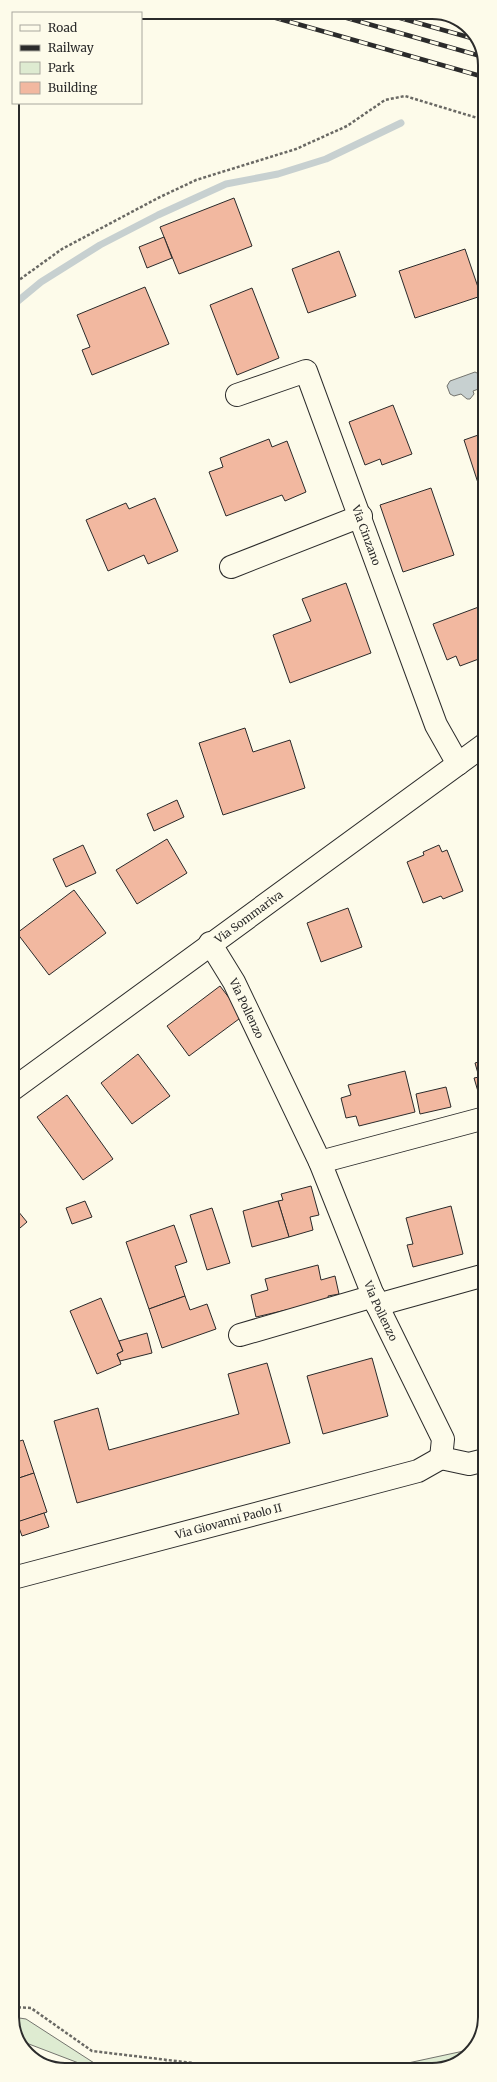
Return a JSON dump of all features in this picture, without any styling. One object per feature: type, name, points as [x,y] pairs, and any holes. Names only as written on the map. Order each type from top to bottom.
[{"type":"street","name":"Via Cinzano","points":[[237,395],[306,371],[361,516],[436,724],[458,764]]},
{"type":"street","points":[[231,567],[361,516]]},
{"type":"street","name":"Via Sommariva","points":[[19,1084],[210,943],[478,749]]},
{"type":"street","name":"Via Pollenzo","points":[[210,943],[234,982],[320,1162],[376,1300],[443,1439],[441,1458]]},
{"type":"street","points":[[320,1162],[478,1120]]},
{"type":"street","points":[[240,1335],[376,1300],[478,1277]]},
{"type":"street","points":[[441,1458],[469,1464],[478,1462]]},
{"type":"street","name":"Via Giovanni Paolo II","points":[[19,1576],[418,1471],[441,1458]]},
{"type":"path","points":[[19,281],[62,249],[152,201],[196,180],[296,149],[347,126],[385,100],[405,96],[478,118]]},
{"type":"path","points":[[19,2007],[31,2008],[92,2051],[193,2063]]},
{"type":"green space","points":[[19,2018],[26,2019],[94,2063],[79,2063],[27,2043],[21,2032]]},
{"type":"green space","points":[[463,2051],[450,2060],[441,2062],[408,2063]]},
{"type":"shaded area","points":[[475,372],[478,374],[478,389],[473,391],[474,394],[470,399],[467,399],[461,394],[454,396],[450,394],[447,386],[450,381]]},
{"type":"building","points":[[234,198],[252,246],[179,274],[160,227]]},
{"type":"building","points":[[164,237],[172,258],[147,268],[139,247]]},
{"type":"building","points":[[465,249],[478,287],[478,297],[415,318],[399,271]]},
{"type":"building","points":[[339,251],[356,296],[308,313],[292,269]]},
{"type":"building","points":[[145,287],[169,344],[92,375],[82,350],[90,347],[77,315]]},
{"type":"building","points":[[252,288],[279,358],[237,375],[210,305]]},
{"type":"building","points":[[393,405],[412,454],[382,465],[380,459],[365,465],[349,422]]},
{"type":"building","points":[[478,435],[478,483],[464,440]]},
{"type":"building","points":[[269,439],[272,447],[287,441],[306,492],[285,501],[282,495],[226,516],[209,472],[223,467],[220,458]]},
{"type":"building","points":[[431,488],[454,555],[403,572],[380,505]]},
{"type":"building","points":[[155,498],[178,551],[148,564],[144,555],[108,571],[86,520],[126,503],[129,509]]},
{"type":"building","points":[[346,583],[371,653],[290,683],[273,635],[311,621],[302,599]]},
{"type":"building","points":[[478,607],[478,659],[460,666],[456,656],[447,660],[433,624]]},
{"type":"building","points":[[245,728],[253,752],[290,740],[305,788],[223,815],[199,743]]},
{"type":"building","points":[[177,800],[184,817],[154,831],[147,814]]},
{"type":"building","points":[[167,839],[187,873],[137,904],[116,870]]},
{"type":"building","points":[[83,845],[96,873],[66,887],[53,859]]},
{"type":"building","points":[[439,845],[442,852],[447,850],[463,891],[443,899],[441,896],[423,903],[407,862],[424,855],[423,852]]},
{"type":"building","points":[[74,890],[106,933],[49,975],[19,936],[19,931]]},
{"type":"building","points":[[348,908],[362,947],[321,962],[307,923]]},
{"type":"building","points":[[220,986],[243,1016],[189,1056],[167,1026]]},
{"type":"building","points":[[138,1054],[170,1096],[132,1124],[101,1083]]},
{"type":"building","points":[[478,1062],[478,1074],[475,1063]]},
{"type":"building","points":[[405,1071],[415,1112],[359,1126],[356,1116],[346,1118],[341,1098],[351,1095],[348,1085]]},
{"type":"building","points":[[478,1077],[478,1092],[474,1078]]},
{"type":"building","points":[[446,1087],[451,1107],[420,1114],[416,1094]]},
{"type":"building","points":[[67,1095],[113,1159],[83,1180],[37,1117]]},
{"type":"building","points":[[311,1186],[319,1215],[310,1217],[313,1230],[289,1237],[278,1201],[283,1200],[281,1194]]},
{"type":"building","points":[[85,1201],[92,1217],[72,1224],[66,1208]]},
{"type":"building","points":[[278,1201],[289,1237],[252,1247],[243,1211]]},
{"type":"building","points":[[451,1206],[463,1254],[413,1267],[407,1245],[413,1244],[406,1218]]},
{"type":"building","points":[[212,1208],[230,1263],[207,1270],[190,1215]]},
{"type":"building","points":[[19,1212],[27,1222],[19,1229]]},
{"type":"building","points":[[174,1225],[187,1262],[175,1266],[185,1296],[149,1309],[126,1242]]},
{"type":"building","points":[[318,1265],[321,1280],[335,1276],[339,1294],[328,1296],[330,1304],[287,1315],[286,1310],[256,1317],[251,1295],[268,1290],[265,1279]]},
{"type":"building","points":[[185,1296],[190,1310],[207,1304],[216,1329],[162,1348],[149,1309]]},
{"type":"building","points":[[101,1298],[123,1351],[117,1354],[121,1364],[97,1374],[70,1311]]},
{"type":"building","points":[[147,1333],[152,1353],[120,1361],[117,1354],[123,1351],[119,1341]]},
{"type":"building","points":[[372,1358],[388,1416],[323,1434],[307,1376]]},
{"type":"building","points":[[267,1363],[290,1443],[77,1503],[54,1421],[98,1408],[109,1450],[239,1414],[228,1374]]},
{"type":"building","points":[[23,1440],[34,1473],[19,1478],[19,1441]]},
{"type":"building","points":[[34,1473],[47,1512],[19,1522],[19,1478]]},
{"type":"building","points":[[44,1513],[49,1527],[22,1536],[19,1528],[19,1521]]},
{"type":"waterway","points":[[19,300],[41,282],[100,245],[158,215],[226,184],[278,174],[326,159],[401,123]]},
{"type":"railway","points":[[280,19],[478,75]]},
{"type":"railway","points":[[351,19],[477,55]]},
{"type":"railway","points":[[404,19],[469,37]]}]
